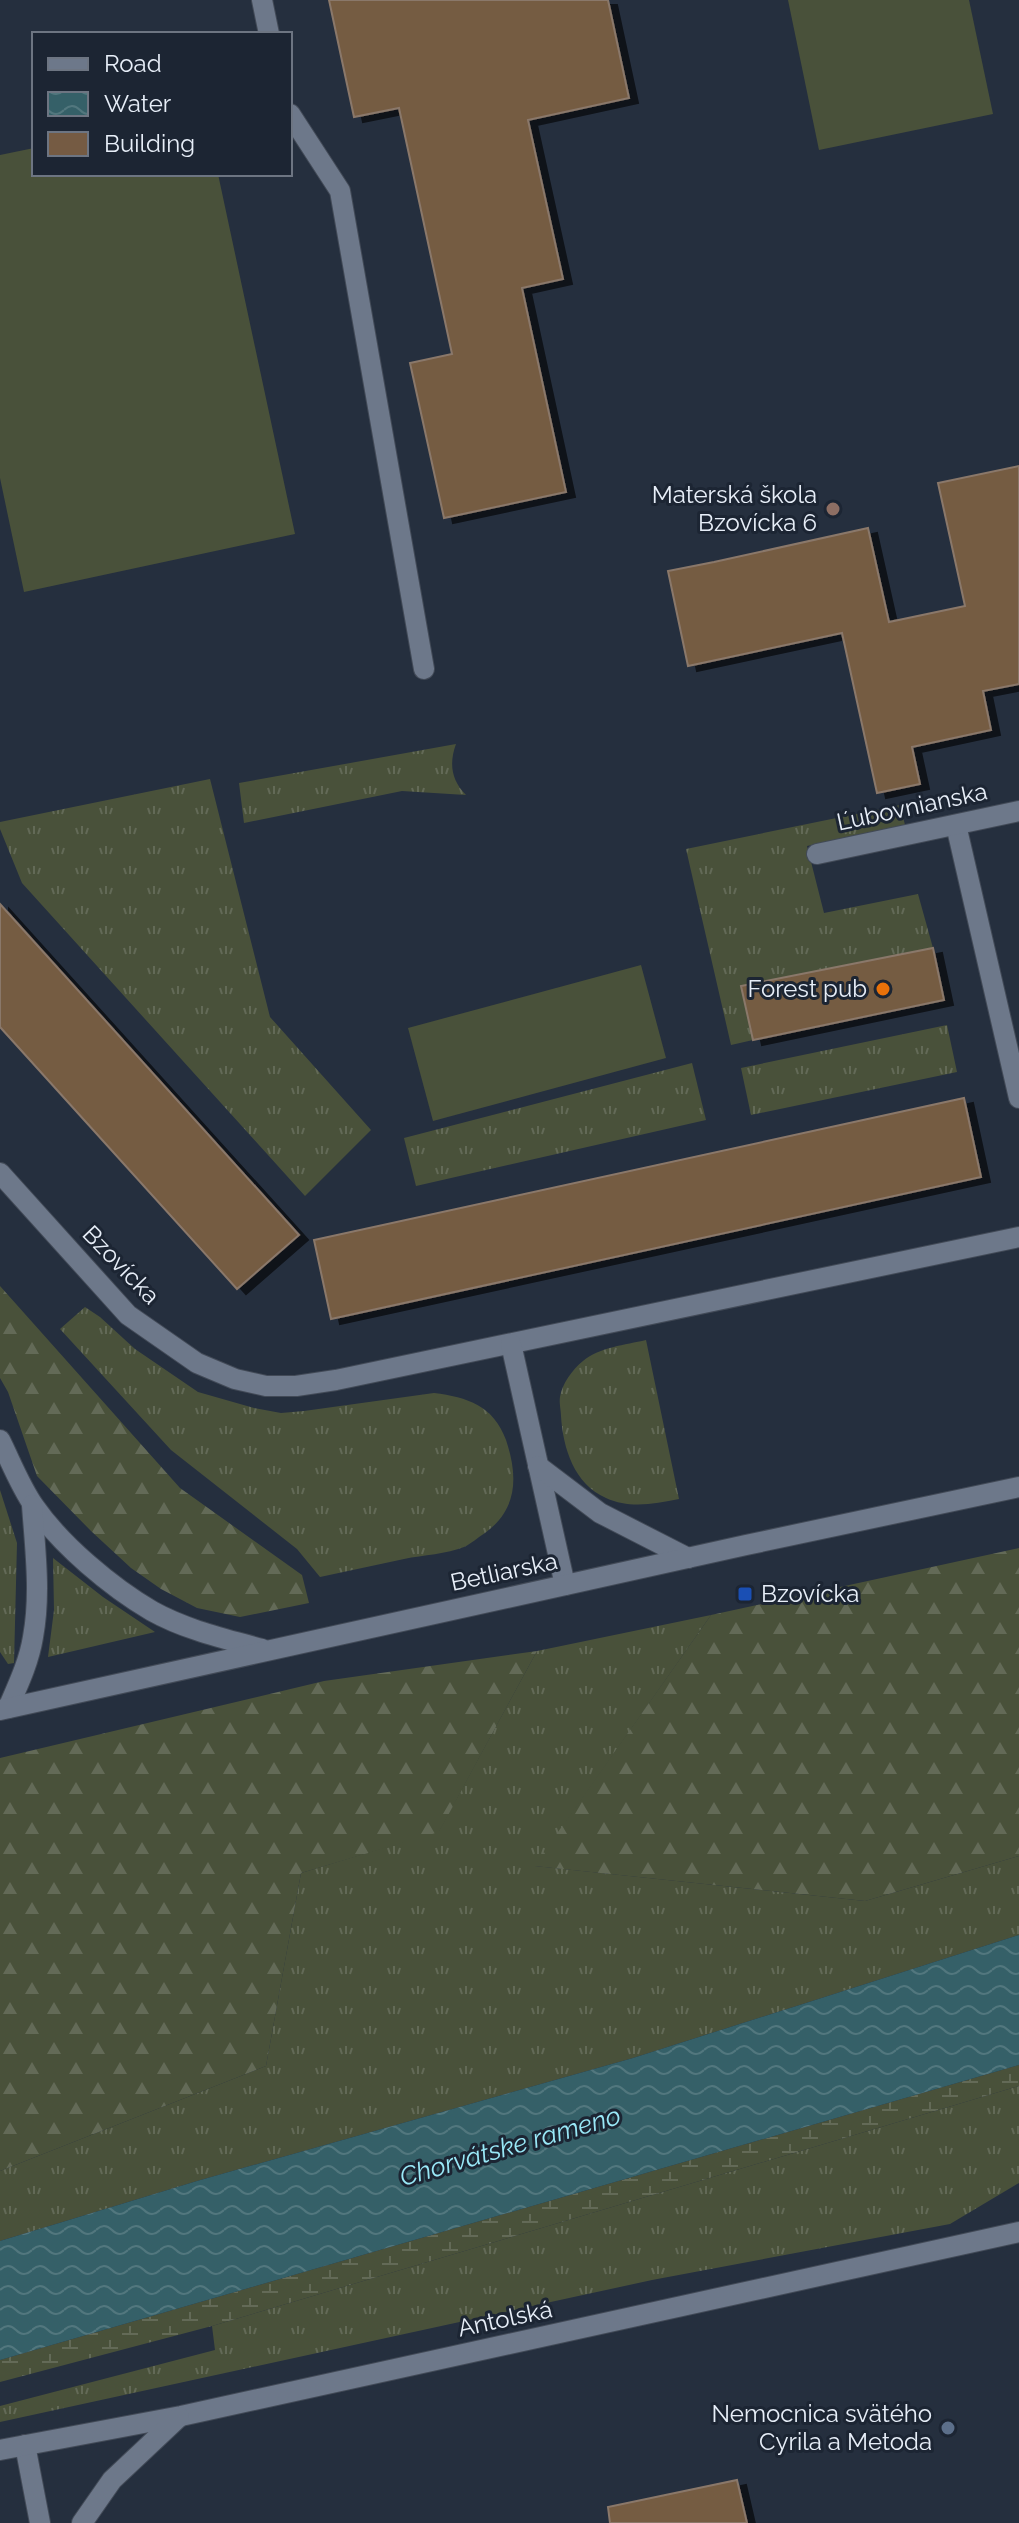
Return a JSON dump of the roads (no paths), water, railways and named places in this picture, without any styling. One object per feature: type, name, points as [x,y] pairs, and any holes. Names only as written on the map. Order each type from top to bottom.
[{"type":"street","points":[[262,0],[269,32]]},
{"type":"street","points":[[292,117],[340,191],[424,669]]},
{"type":"street","name":"Ľubovnianska","points":[[817,854],[1019,811]]},
{"type":"street","points":[[956,825],[1019,1098]]},
{"type":"street","name":"Bzovícka","points":[[0,1173],[128,1315],[197,1363],[235,1379],[266,1386],[309,1385],[1019,1237]]},
{"type":"street","points":[[511,1344],[565,1585]]},
{"type":"street","points":[[0,1440],[32,1503],[62,1540],[106,1578],[153,1611],[206,1632],[266,1650]]},
{"type":"street","points":[[538,1466],[600,1513],[688,1558]]},
{"type":"street","name":"Betliarska","points":[[3,1702],[266,1650],[1019,1487]]},
{"type":"street","points":[[3,1702],[28,1660],[34,1636],[37,1591],[32,1503]]},
{"type":"street","name":"Antolská","points":[[0,2450],[181,2416],[1019,2232]]},
{"type":"street","points":[[82,2523],[112,2480],[181,2416]]},
{"type":"street","points":[[25,2445],[40,2523]]},
{"type":"water","name":"Chorvátske rameno","points":[[1019,1935],[1019,2065],[0,2360],[0,2241],[197,2181],[633,2058]]},
{"type":"place","name":"Materská škola Bzovícka 6","points":[[833,509]]},
{"type":"place","name":"Forest pub","points":[[883,989]]},
{"type":"place","name":"Bzovícka","points":[[745,1594]]},
{"type":"place","name":"Nemocnica svätého Cyrila a Metoda","points":[[948,2428]]}]
